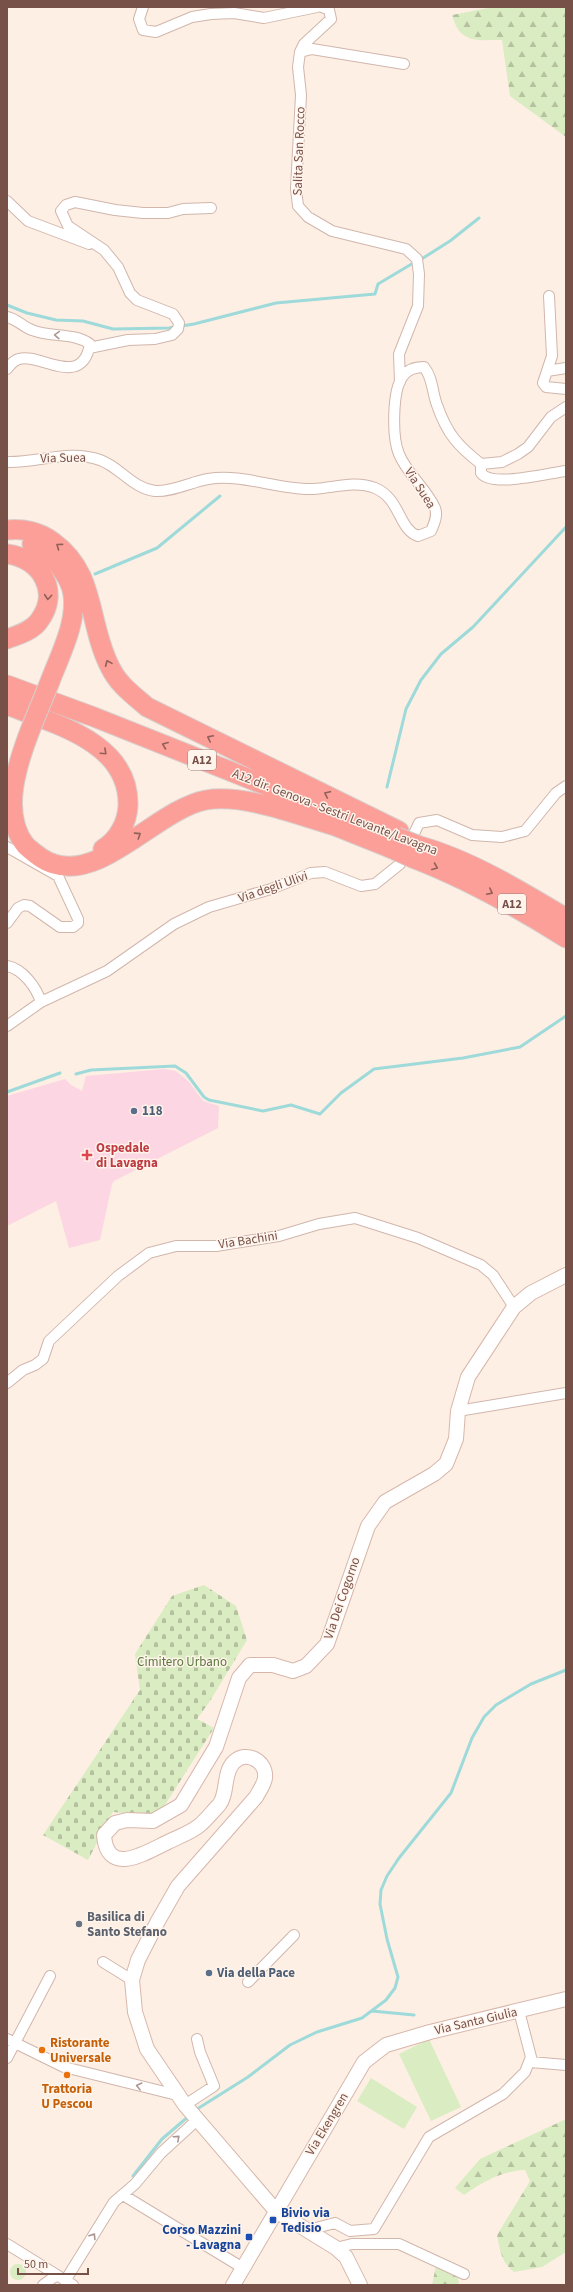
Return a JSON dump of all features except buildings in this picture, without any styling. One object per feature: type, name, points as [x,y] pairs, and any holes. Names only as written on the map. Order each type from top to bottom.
[{"type":"highway","points":[[7,530],[20,528],[46,537],[66,551],[81,571],[100,644],[110,667],[121,685],[147,706],[395,838]]},
{"type":"highway","points":[[7,542],[27,542],[41,547],[55,560],[68,578],[73,593],[74,609],[67,636],[10,783],[8,801],[10,823],[23,843],[39,856],[54,864],[76,866],[94,862],[162,819],[187,806],[206,800],[227,799],[244,801],[342,828]]},
{"type":"highway","points":[[7,554],[26,558],[41,572],[48,589],[47,606],[39,622],[24,633],[7,639]]},
{"type":"highway","name":"A12 dir. Genova - Sestri Levante/Lavagna","points":[[7,685],[94,717],[395,838]]},
{"type":"highway","name":"A12","points":[[7,698],[342,828],[395,838],[423,849],[457,868],[566,938]]},
{"type":"highway","points":[[7,705],[78,734],[92,742],[117,766],[125,782],[128,798],[128,815],[120,832],[106,847],[90,857],[71,861],[39,856]]},
{"type":"highway","name":"A12","points":[[457,868],[525,894],[566,918]]},
{"type":"street","points":[[143,7],[139,19],[143,30],[156,32],[192,17],[211,14],[234,13],[264,18],[317,7]]},
{"type":"street","points":[[300,52],[304,44],[331,19],[329,10],[322,7]]},
{"type":"street","points":[[300,52],[312,49],[404,64]]},
{"type":"street","name":"Salita San Rocco","points":[[300,52],[298,67],[301,95],[296,189],[298,206],[308,217],[332,231],[406,249],[417,259],[419,274],[418,306],[399,354],[400,382]]},
{"type":"street","points":[[7,201],[28,221],[46,226],[83,243],[96,244]]},
{"type":"street","points":[[89,348],[128,340],[155,339],[172,335],[178,328],[179,323],[173,314],[136,300],[130,293],[118,267],[104,250],[68,226],[61,211],[66,205],[75,202],[115,210],[143,213],[168,213],[183,209],[212,208]]},
{"type":"street","points":[[549,296],[552,356],[548,371],[543,380],[543,386],[566,389]]},
{"type":"street","points":[[7,316],[31,330],[83,339],[90,344],[88,354],[82,361],[69,367],[53,366],[29,358],[19,359],[7,369]]},
{"type":"street","points":[[400,382],[403,376],[410,369],[424,367],[428,372],[436,404],[447,428],[457,444],[481,464],[502,462],[518,454],[528,447],[551,417],[566,407]]},
{"type":"street","points":[[548,371],[566,368]]},
{"type":"street","name":"Via Suea","points":[[7,462],[54,456],[84,456],[101,460],[137,486],[155,491],[207,479],[232,477],[273,486],[312,489],[336,485],[361,485],[375,488],[390,496],[411,534],[418,536],[431,531],[436,519],[435,509],[428,496],[407,469],[398,453],[395,437],[395,407],[400,382]]},
{"type":"street","points":[[481,464],[480,473],[483,477],[493,479],[520,479],[566,471]]},
{"type":"street","name":"Via degli Ulivi","points":[[7,1026],[41,1002],[106,971],[174,924],[209,907],[271,889],[311,874],[325,872],[361,886],[375,884],[400,864],[419,823],[437,820],[472,835],[502,837],[525,832],[556,793],[566,786]]},
{"type":"street","points":[[7,847],[58,876],[78,919],[78,923],[73,927],[60,927],[30,906],[24,905],[18,908],[7,923]]},
{"type":"street","points":[[7,966],[20,971],[38,994],[41,1002]]},
{"type":"street","name":"Via Bachini","points":[[7,1383],[23,1370],[35,1365],[43,1359],[49,1341],[118,1276],[149,1253],[176,1246],[216,1246],[279,1236],[319,1224],[348,1219],[356,1218],[418,1238],[481,1265],[493,1275],[514,1307]]},
{"type":"street","name":"Via Dei Cogorno","points":[[360,2285],[346,2257],[336,2248],[276,2211],[188,2109],[147,2049],[135,2012],[132,1980],[138,1960],[178,1886],[256,1797],[265,1780],[263,1767],[259,1762],[247,1757],[235,1761],[231,1765],[220,1803],[199,1826],[135,1858],[123,1860],[113,1856],[105,1843],[104,1835],[115,1823],[127,1820],[153,1821],[181,1805],[216,1747],[239,1678],[250,1665],[273,1665],[292,1671],[306,1666],[327,1644],[368,1526],[385,1502],[434,1474],[446,1464],[456,1439],[458,1411],[468,1377],[514,1307],[531,1293],[566,1275]]},
{"type":"street","points":[[458,1411],[566,1393]]},
{"type":"street","points":[[248,1982],[294,1935]]},
{"type":"street","points":[[103,1962],[132,1980]]},
{"type":"street","points":[[7,2058],[11,2041],[50,1976]]},
{"type":"street","name":"Via Santa Giulia","points":[[386,2045],[430,2032],[566,1999]]},
{"type":"street","points":[[308,2230],[335,2223],[350,2231],[374,2229],[429,2137],[503,2094],[525,2072],[531,2056],[519,2011]]},
{"type":"street","points":[[43,2285],[65,2280],[114,2202],[135,2184],[161,2153],[188,2109],[214,2086],[200,2052],[197,2039]]},
{"type":"street","points":[[11,2041],[64,2068],[188,2109]]},
{"type":"street","name":"Via Ekengren","points":[[233,2285],[364,2062],[386,2045]]},
{"type":"street","points":[[530,2062],[566,2065]]},
{"type":"street","points":[[123,2195],[243,2268]]},
{"type":"street","points":[[7,2244],[65,2280]]},
{"type":"street","points":[[336,2248],[352,2244],[399,2244],[464,2274]]},
{"type":"shaded area","name":"Ospedale di Lavagna","points":[[164,1069],[176,1071],[189,1082],[203,1101],[219,1106],[218,1128],[114,1181],[112,1184],[100,1240],[69,1248],[56,1201],[7,1226],[7,1096],[65,1079],[71,1085],[82,1091],[86,1076]]},
{"type":"green space","points":[[493,7],[566,7],[566,137],[510,96],[502,40],[477,40],[464,36],[455,24],[452,15]]},
{"type":"green space","name":"Cimitero Urbano","points":[[204,1585],[236,1606],[247,1640],[210,1701],[197,1719],[214,1728],[163,1808],[146,1815],[113,1812],[88,1860],[43,1835],[140,1690],[135,1654],[172,1596]]},
{"type":"green space","points":[[429,2039],[461,2107],[431,2121],[399,2054]]},
{"type":"green space","points":[[371,2078],[417,2107],[404,2129],[357,2101]]},
{"type":"green space","points":[[566,2119],[566,2252],[542,2267],[514,2272],[504,2260],[500,2251],[497,2235],[530,2181],[525,2170],[508,2172],[493,2178],[464,2195],[455,2188],[480,2159]]},
{"type":"green space","points":[[15,2264],[21,2264],[26,2269],[24,2278],[21,2280],[15,2280],[10,2275],[10,2269]]},
{"type":"green space","points":[[436,2266],[458,2277],[459,2285],[432,2285]]},
{"type":"waterway","points":[[420,260],[450,241],[479,218]]},
{"type":"waterway","points":[[7,305],[27,313],[56,320],[83,321],[113,329],[169,328],[194,324],[276,303],[375,294],[378,284],[415,262]]},
{"type":"waterway","points":[[95,574],[157,548],[220,496]]},
{"type":"waterway","points":[[387,787],[406,709],[421,680],[441,654],[473,627],[566,527]]},
{"type":"waterway","points":[[76,1074],[91,1070],[175,1066],[186,1073],[204,1097],[209,1100],[263,1111],[291,1105],[320,1114],[341,1093],[374,1069],[463,1058],[520,1047],[566,1016]]},
{"type":"waterway","points":[[7,1092],[60,1073]]},
{"type":"waterway","points":[[194,2111],[248,2077],[290,2045],[317,2032],[362,2018],[386,2000],[395,1988],[398,1977],[387,1939],[380,1904],[381,1890],[387,1876],[399,1858],[451,1793],[472,1738],[484,1717],[496,1705],[531,1684],[566,1670]]},
{"type":"waterway","points":[[372,2011],[414,2015]]},
{"type":"waterway","points":[[133,2176],[162,2139],[189,2116]]},
{"type":"place","name":"118","points":[[134,1111]]},
{"type":"place","name":"Ospedale di Lavagna","points":[[87,1155]]},
{"type":"place","name":"Basilica di Santo Stefano","points":[[79,1924]]},
{"type":"place","name":"Via della Pace","points":[[209,1973]]},
{"type":"place","name":"Ristorante Universale","points":[[42,2050]]},
{"type":"place","name":"Trattoria U Pescou","points":[[67,2075]]},
{"type":"place","name":"Bivio via Tedisio","points":[[273,2220]]},
{"type":"place","name":"Corso Mazzini - Lavagna","points":[[249,2237]]}]
